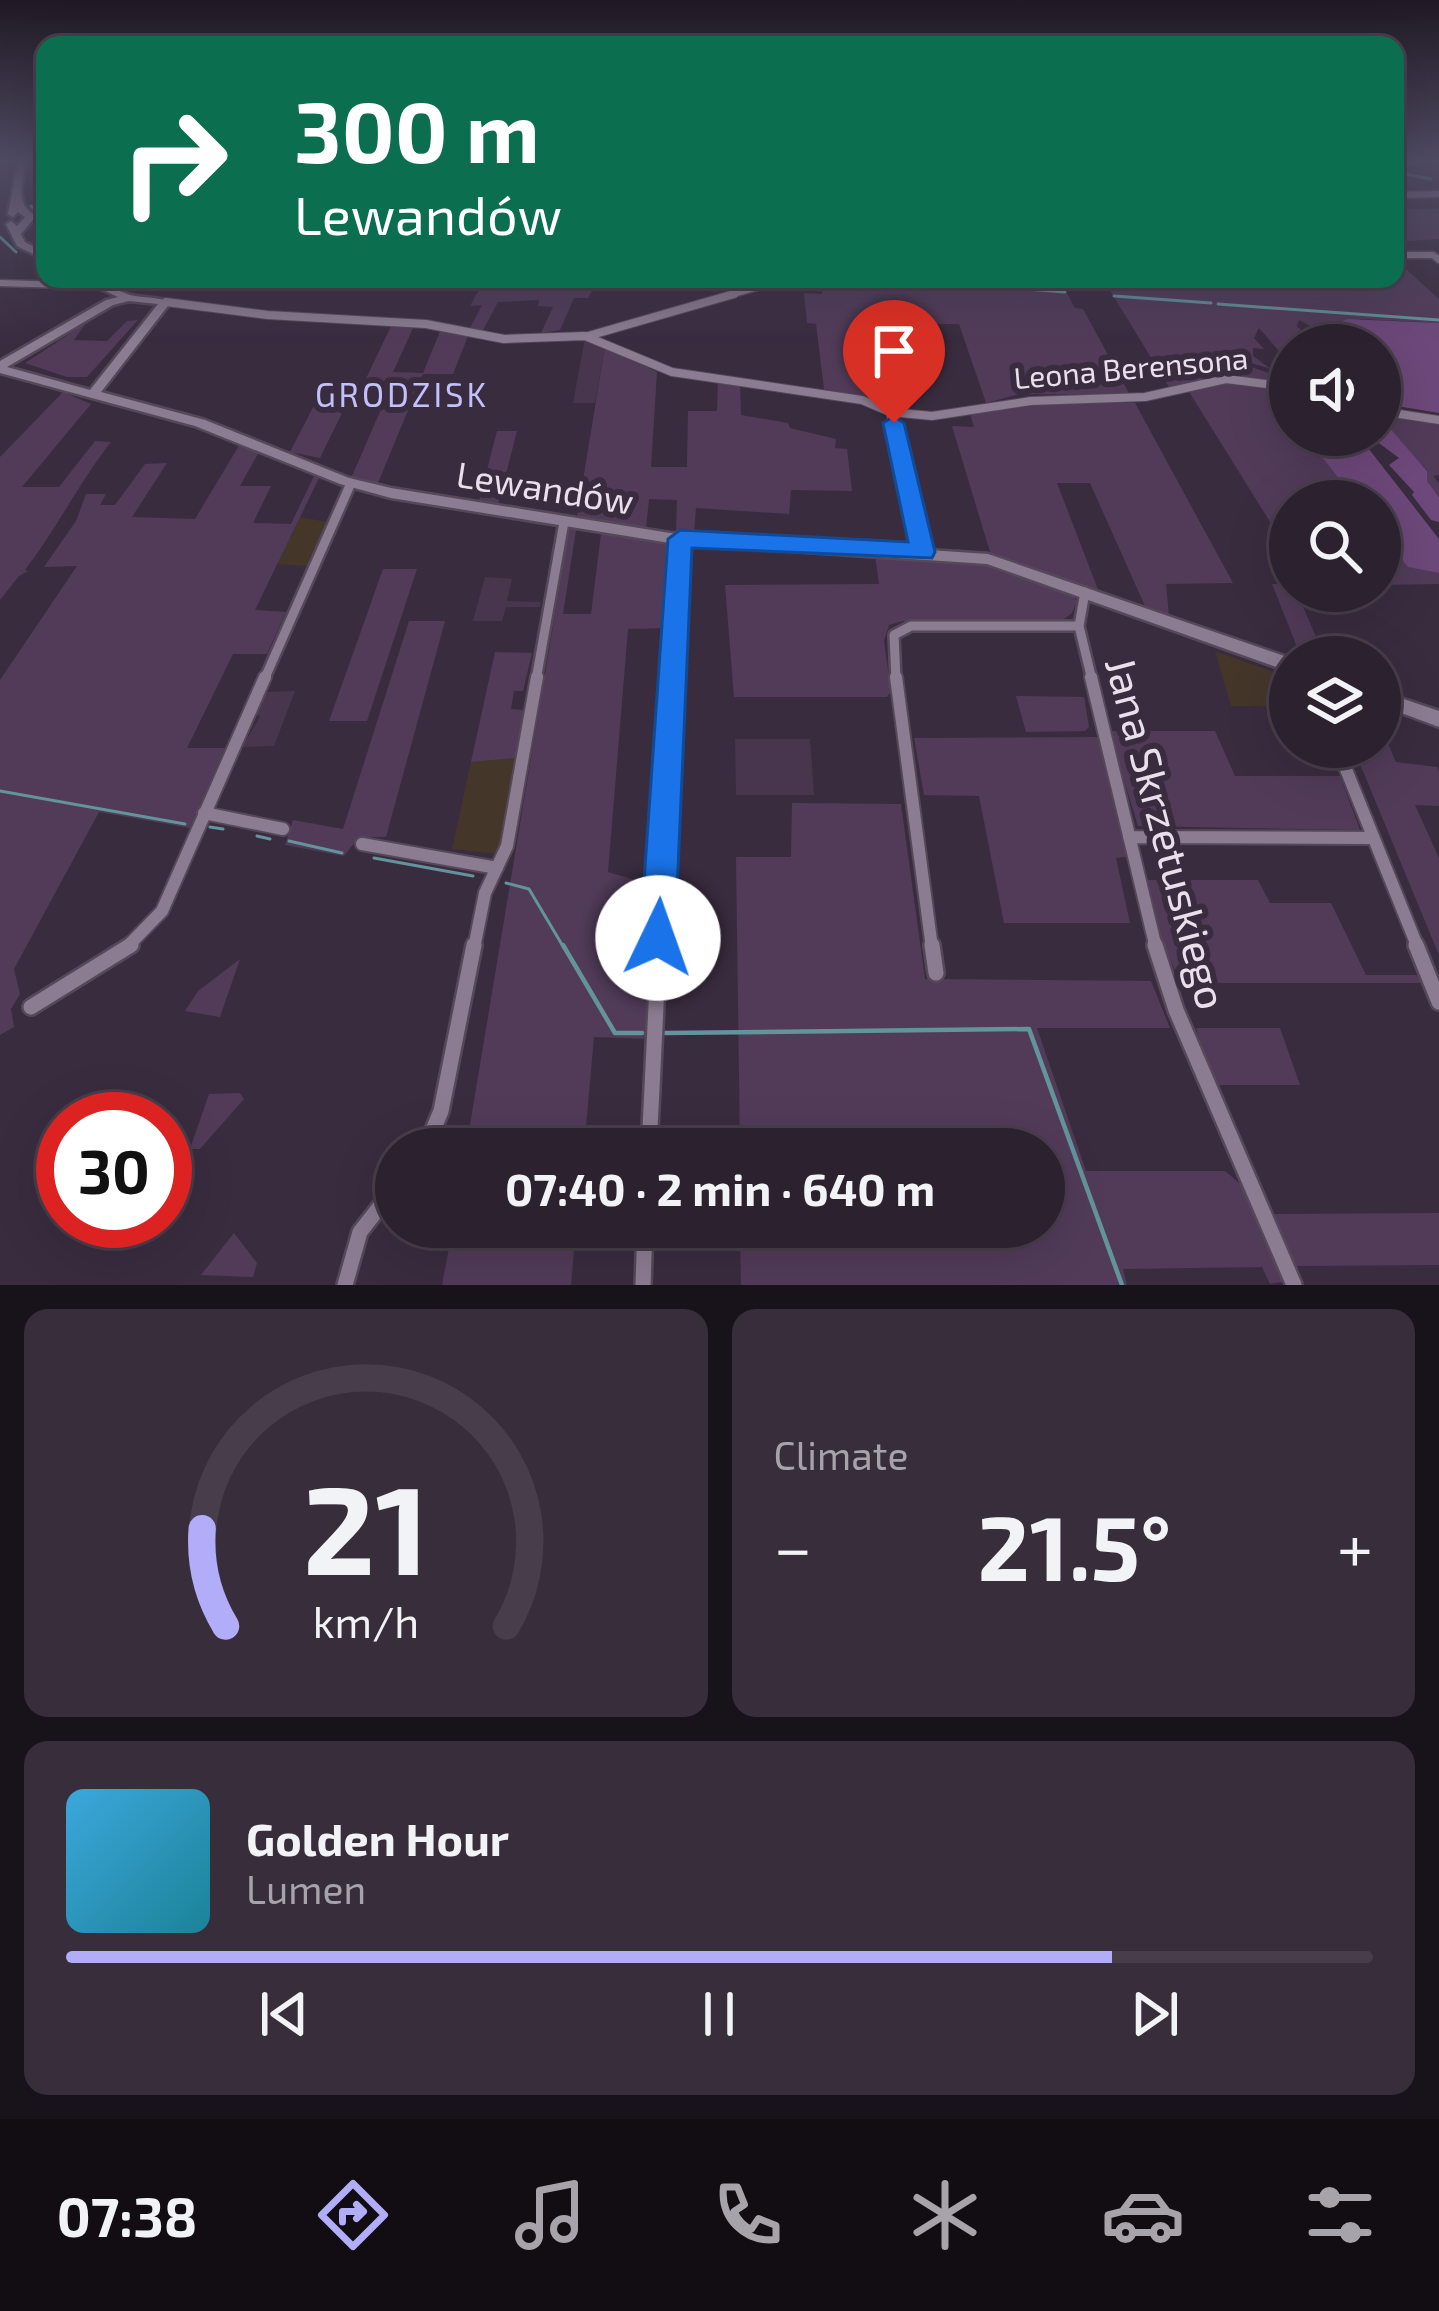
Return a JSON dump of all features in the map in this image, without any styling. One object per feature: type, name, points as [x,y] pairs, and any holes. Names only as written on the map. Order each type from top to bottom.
[{"type":"street","points":[[12,221],[21,244],[36,252]]},
{"type":"street","points":[[1404,255],[1433,255],[1439,260]]},
{"type":"street","points":[[0,284],[36,285]]},
{"type":"street","points":[[97,288],[111,298]]},
{"type":"street","points":[[588,336],[754,288]]},
{"type":"street","name":"Leona Berensona","points":[[6,365],[111,298],[129,298],[268,315],[426,324],[505,339],[588,336],[672,372],[862,400],[890,412],[936,416],[1031,401],[1128,399],[1226,379],[1269,384]]},
{"type":"street","points":[[98,386],[166,302]]},
{"type":"street","name":"Lewandów","points":[[6,365],[70,386],[98,386],[351,483],[680,539],[992,560],[1269,658]]},
{"type":"street","points":[[890,412],[923,552]]},
{"type":"street","points":[[1401,414],[1439,420]]},
{"type":"street","points":[[31,1006],[148,931],[351,483]]},
{"type":"street","points":[[433,1128],[441,1111],[485,893],[507,847],[564,522]]},
{"type":"street","points":[[650,1128],[680,539]]},
{"type":"street","name":"Jana Skrzetuskiego","points":[[1084,592],[1079,626],[1155,945],[1184,1034],[1252,1178],[1294,1285]]},
{"type":"street","points":[[936,973],[892,655],[898,630],[911,626],[1079,626]]},
{"type":"street","points":[[1401,705],[1439,719]]},
{"type":"street","points":[[1345,768],[1439,1002]]},
{"type":"street","points":[[204,813],[283,829]]},
{"type":"street","points":[[1129,837],[1373,838]]},
{"type":"street","points":[[362,844],[497,868]]},
{"type":"street","points":[[345,1285],[360,1232],[375,1213]]},
{"type":"street","points":[[643,1285],[644,1248]]},
{"type":"shaded area","points":[[1404,221],[1439,221],[1439,239],[1404,241]]},
{"type":"shaded area","points":[[1404,267],[1439,299],[1439,323],[1361,319],[1346,324],[1299,320],[1298,324],[1269,324],[1269,340],[1259,328],[1254,338],[1264,349],[1253,348],[1253,356],[1269,368],[1251,363],[1251,367],[1269,373],[1269,381],[1227,375],[1169,387],[1108,288],[1404,288]]},
{"type":"shaded area","points":[[480,288],[593,288],[588,298],[574,298],[560,330],[541,333],[553,307],[538,306],[539,300],[498,302],[482,332],[470,328],[482,305],[470,306]]},
{"type":"shaded area","points":[[823,288],[1064,288],[1075,308],[1083,309],[1130,395],[1020,394],[986,403],[959,324],[872,324],[890,404],[824,389],[816,324],[807,323],[804,293],[822,294]]},
{"type":"shaded area","points":[[1347,319],[1439,323],[1439,413],[1401,407],[1401,324],[1337,324]]},
{"type":"shaded area","points":[[138,320],[87,377],[67,377],[25,363],[86,323],[74,340],[107,341],[127,321]]},
{"type":"shaded area","points":[[392,324],[414,326],[393,372],[423,373],[441,329],[468,336],[453,374],[423,374],[378,483],[352,476],[389,391],[362,387]]},
{"type":"shaded area","points":[[585,338],[605,346],[595,403],[573,403]]},
{"type":"shaded area","points":[[605,346],[657,372],[651,467],[687,467],[688,411],[717,411],[718,379],[740,382],[741,415],[788,423],[790,428],[836,439],[835,448],[847,449],[852,491],[791,490],[789,514],[696,508],[694,533],[676,532],[677,500],[649,499],[646,529],[577,517]]},
{"type":"shaded area","points":[[327,380],[358,380],[320,458],[290,452]]},
{"type":"shaded area","points":[[1228,381],[1264,384],[1269,390],[1269,456],[1321,456],[1340,480],[1269,480],[1269,520],[1188,390]]},
{"type":"shaded area","points":[[63,392],[91,404],[22,487],[59,487],[95,441],[111,442],[28,571],[0,600],[0,457]]},
{"type":"shaded area","points":[[1056,403],[1135,403],[1233,583],[1166,584],[1169,615],[1145,606],[1090,483],[1057,483],[1099,592],[1014,562],[953,549],[990,552],[952,426],[974,427],[970,414]]},
{"type":"shaded area","points":[[1401,416],[1439,422],[1439,475],[1433,476],[1439,483],[1439,497],[1427,481],[1427,470],[1401,444]]},
{"type":"shaded area","points":[[497,431],[517,431],[498,505],[479,501]]},
{"type":"shaded area","points":[[1401,441],[1427,471],[1427,481],[1439,497],[1439,522],[1431,520],[1389,465],[1399,458]]},
{"type":"shaded area","points":[[240,444],[259,452],[240,486],[271,486],[253,523],[291,524],[314,476],[319,478],[255,610],[286,612],[267,654],[233,654],[187,748],[225,748],[190,828],[99,812],[14,969],[20,994],[11,1009],[14,1027],[0,1035],[0,680],[77,566],[44,567],[76,521],[86,494],[106,494],[100,505],[115,505],[145,464],[167,463],[132,517],[195,519]]},
{"type":"shaded area","points":[[1321,456],[1374,456],[1393,480],[1340,480]]},
{"type":"shaded area","points":[[1401,490],[1439,539],[1439,573],[1408,567],[1401,558]]},
{"type":"shaded area","points":[[300,517],[327,522],[307,566],[277,564]]},
{"type":"shaded area","points":[[569,530],[576,530],[563,614],[591,614],[601,534],[677,543],[667,628],[628,629],[608,872],[649,884],[654,881],[649,1039],[594,1037],[586,1128],[469,1128]]},
{"type":"shaded area","points":[[875,555],[1002,567],[1070,593],[1077,601],[1072,613],[1060,622],[903,621],[889,625],[884,641],[891,691],[887,697],[734,697],[725,585],[879,584]]},
{"type":"shaded area","points":[[1401,557],[1408,566],[1439,573],[1439,584],[1401,585]]},
{"type":"shaded area","points":[[383,569],[417,569],[367,721],[329,721]]},
{"type":"shaded area","points":[[485,577],[512,579],[507,601],[541,602],[540,607],[506,607],[502,621],[473,621]]},
{"type":"shaded area","points":[[1283,612],[1305,612],[1316,636],[1293,636]]},
{"type":"shaded area","points":[[409,621],[445,621],[386,837],[359,837],[344,856],[285,845],[293,820],[343,829]]},
{"type":"shaded area","points":[[1215,651],[1269,670],[1269,706],[1231,706]]},
{"type":"shaded area","points":[[495,652],[532,653],[523,691],[514,691],[511,709],[525,710],[517,758],[471,762]]},
{"type":"shaded area","points":[[295,691],[274,746],[242,747],[260,717],[256,714],[266,692]]},
{"type":"shaded area","points":[[1016,696],[1084,697],[1089,727],[1085,731],[1026,732]]},
{"type":"shaded area","points":[[1109,731],[1215,731],[1235,776],[1340,776],[1360,830],[1138,826]]},
{"type":"shaded area","points":[[1101,737],[1126,857],[1116,858],[1130,923],[1004,923],[979,796],[924,795],[914,738]]},
{"type":"shaded area","points":[[735,739],[810,739],[814,795],[736,795]]},
{"type":"shaded area","points":[[517,758],[498,854],[452,849],[471,762]]},
{"type":"shaded area","points":[[1401,763],[1437,767],[1439,806],[1415,805],[1439,858],[1439,955],[1362,768],[1401,768]]},
{"type":"shaded area","points":[[792,803],[901,804],[925,979],[1151,981],[1170,1028],[1037,1028],[1086,1171],[1225,1171],[1245,1188],[1283,1282],[1270,1284],[1262,1267],[1123,1269],[1127,1285],[741,1285],[740,1248],[1065,1248],[1065,1128],[740,1128],[736,857],[791,857]]},
{"type":"shaded area","points":[[1146,880],[1258,880],[1270,903],[1331,903],[1366,975],[1417,975],[1421,983],[1180,983],[1155,922]]},
{"type":"shaded area","points":[[240,959],[220,1017],[185,1011],[198,991]]},
{"type":"shaded area","points":[[1196,1028],[1280,1028],[1300,1085],[1213,1085]]},
{"type":"shaded area","points":[[240,1093],[244,1099],[200,1149],[192,1149],[192,1143],[209,1094]]},
{"type":"shaded area","points":[[1439,1213],[1439,1265],[1295,1266],[1274,1214]]},
{"type":"shaded area","points":[[234,1233],[257,1263],[253,1277],[201,1275]]},
{"type":"shaded area","points":[[449,1248],[574,1248],[571,1285],[442,1285]]},
{"type":"waterway","points":[[28,226],[34,221]]},
{"type":"waterway","points":[[0,237],[16,252]]},
{"type":"waterway","points":[[1012,288],[1065,292]]},
{"type":"waterway","points":[[1114,296],[1211,303]]},
{"type":"waterway","points":[[1218,304],[1439,320]]},
{"type":"waterway","points":[[0,791],[185,824]]},
{"type":"waterway","points":[[210,827],[223,829]]},
{"type":"waterway","points":[[257,836],[270,839]]},
{"type":"waterway","points":[[289,841],[342,853]]},
{"type":"waterway","points":[[374,858],[473,876]]},
{"type":"waterway","points":[[506,883],[529,889],[564,948]]},
{"type":"waterway","points":[[563,945],[615,1033],[642,1033]]},
{"type":"waterway","points":[[665,1033],[1029,1029],[1122,1285]]},
{"type":"district","name":"GRODZISK","points":[[402,395]]},
{"type":"route","points":[[658,938],[680,539],[923,552],[894,423]]}]
